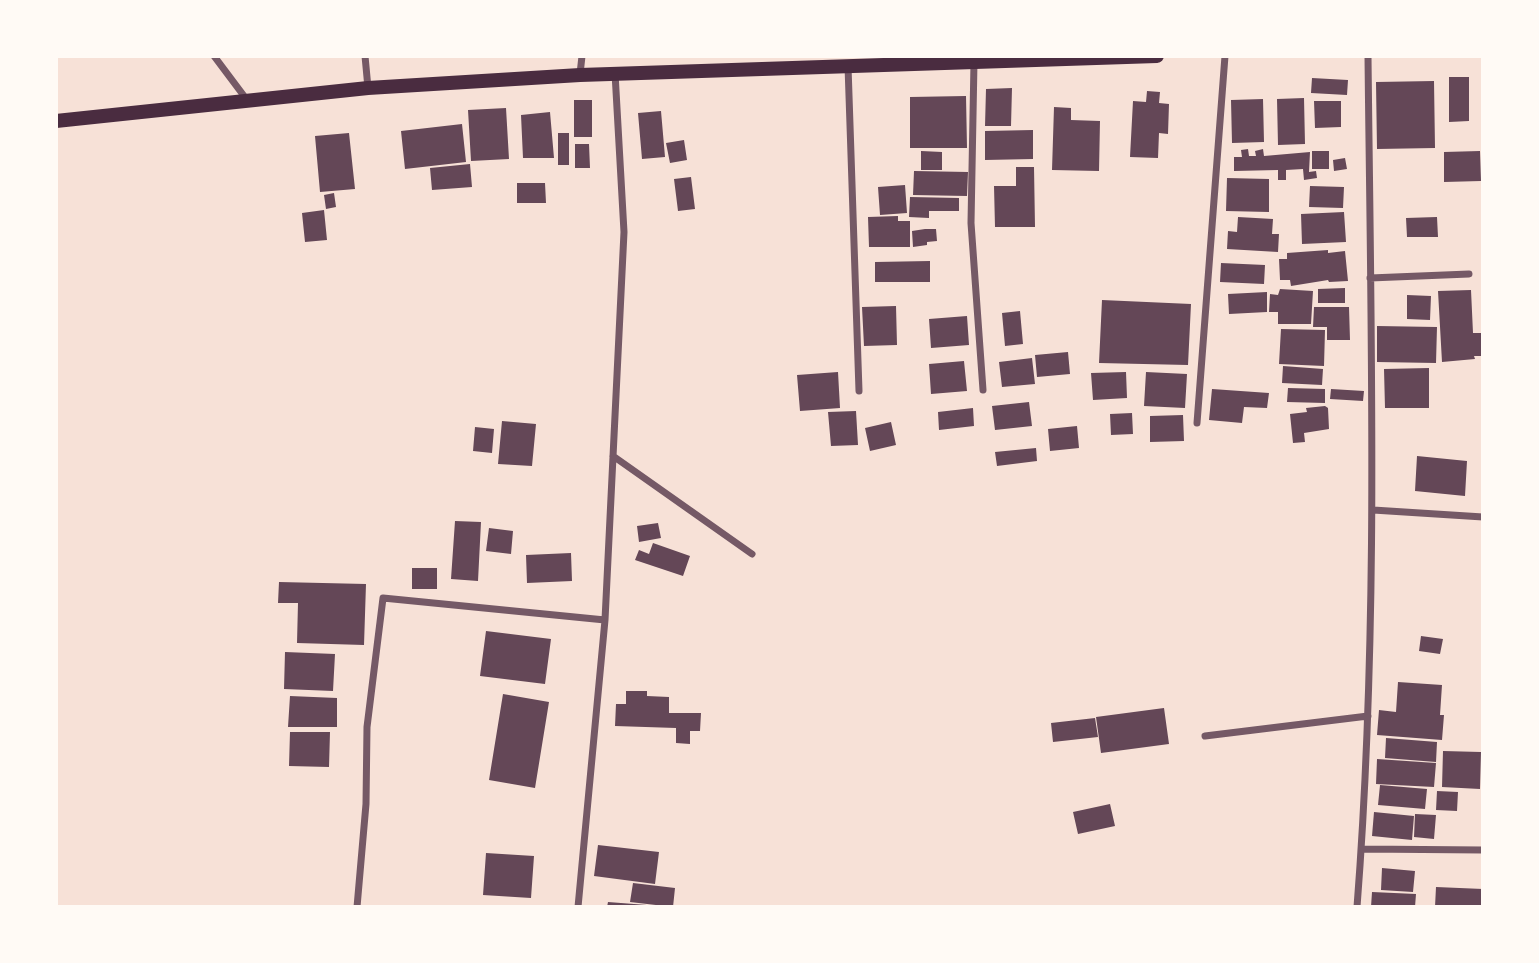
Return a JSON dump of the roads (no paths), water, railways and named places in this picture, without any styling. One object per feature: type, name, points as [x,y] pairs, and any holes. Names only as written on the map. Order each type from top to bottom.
[{"type":"highway","points":[[56,121],[368,88],[580,75],[843,62],[1157,56]]},
{"type":"street","points":[[214,56],[247,100]]},
{"type":"street","points":[[365,56],[368,88]]},
{"type":"street","points":[[580,75],[582,56]]},
{"type":"street","points":[[1197,423],[1224,56]]},
{"type":"street","points":[[1357,907],[1368,716],[1373,510],[1368,56]]},
{"type":"street","points":[[974,61],[971,223],[983,390]]},
{"type":"street","points":[[843,62],[859,391]]},
{"type":"street","points":[[578,907],[605,620],[624,232],[615,73]]},
{"type":"street","points":[[1370,278],[1469,274]]},
{"type":"street","points":[[613,456],[752,554]]},
{"type":"street","points":[[1373,510],[1483,517]]},
{"type":"street","points":[[358,907],[366,804],[367,727],[383,598],[605,620]]},
{"type":"street","points":[[1205,736],[1368,716]]},
{"type":"street","points":[[1362,849],[1483,850]]}]
